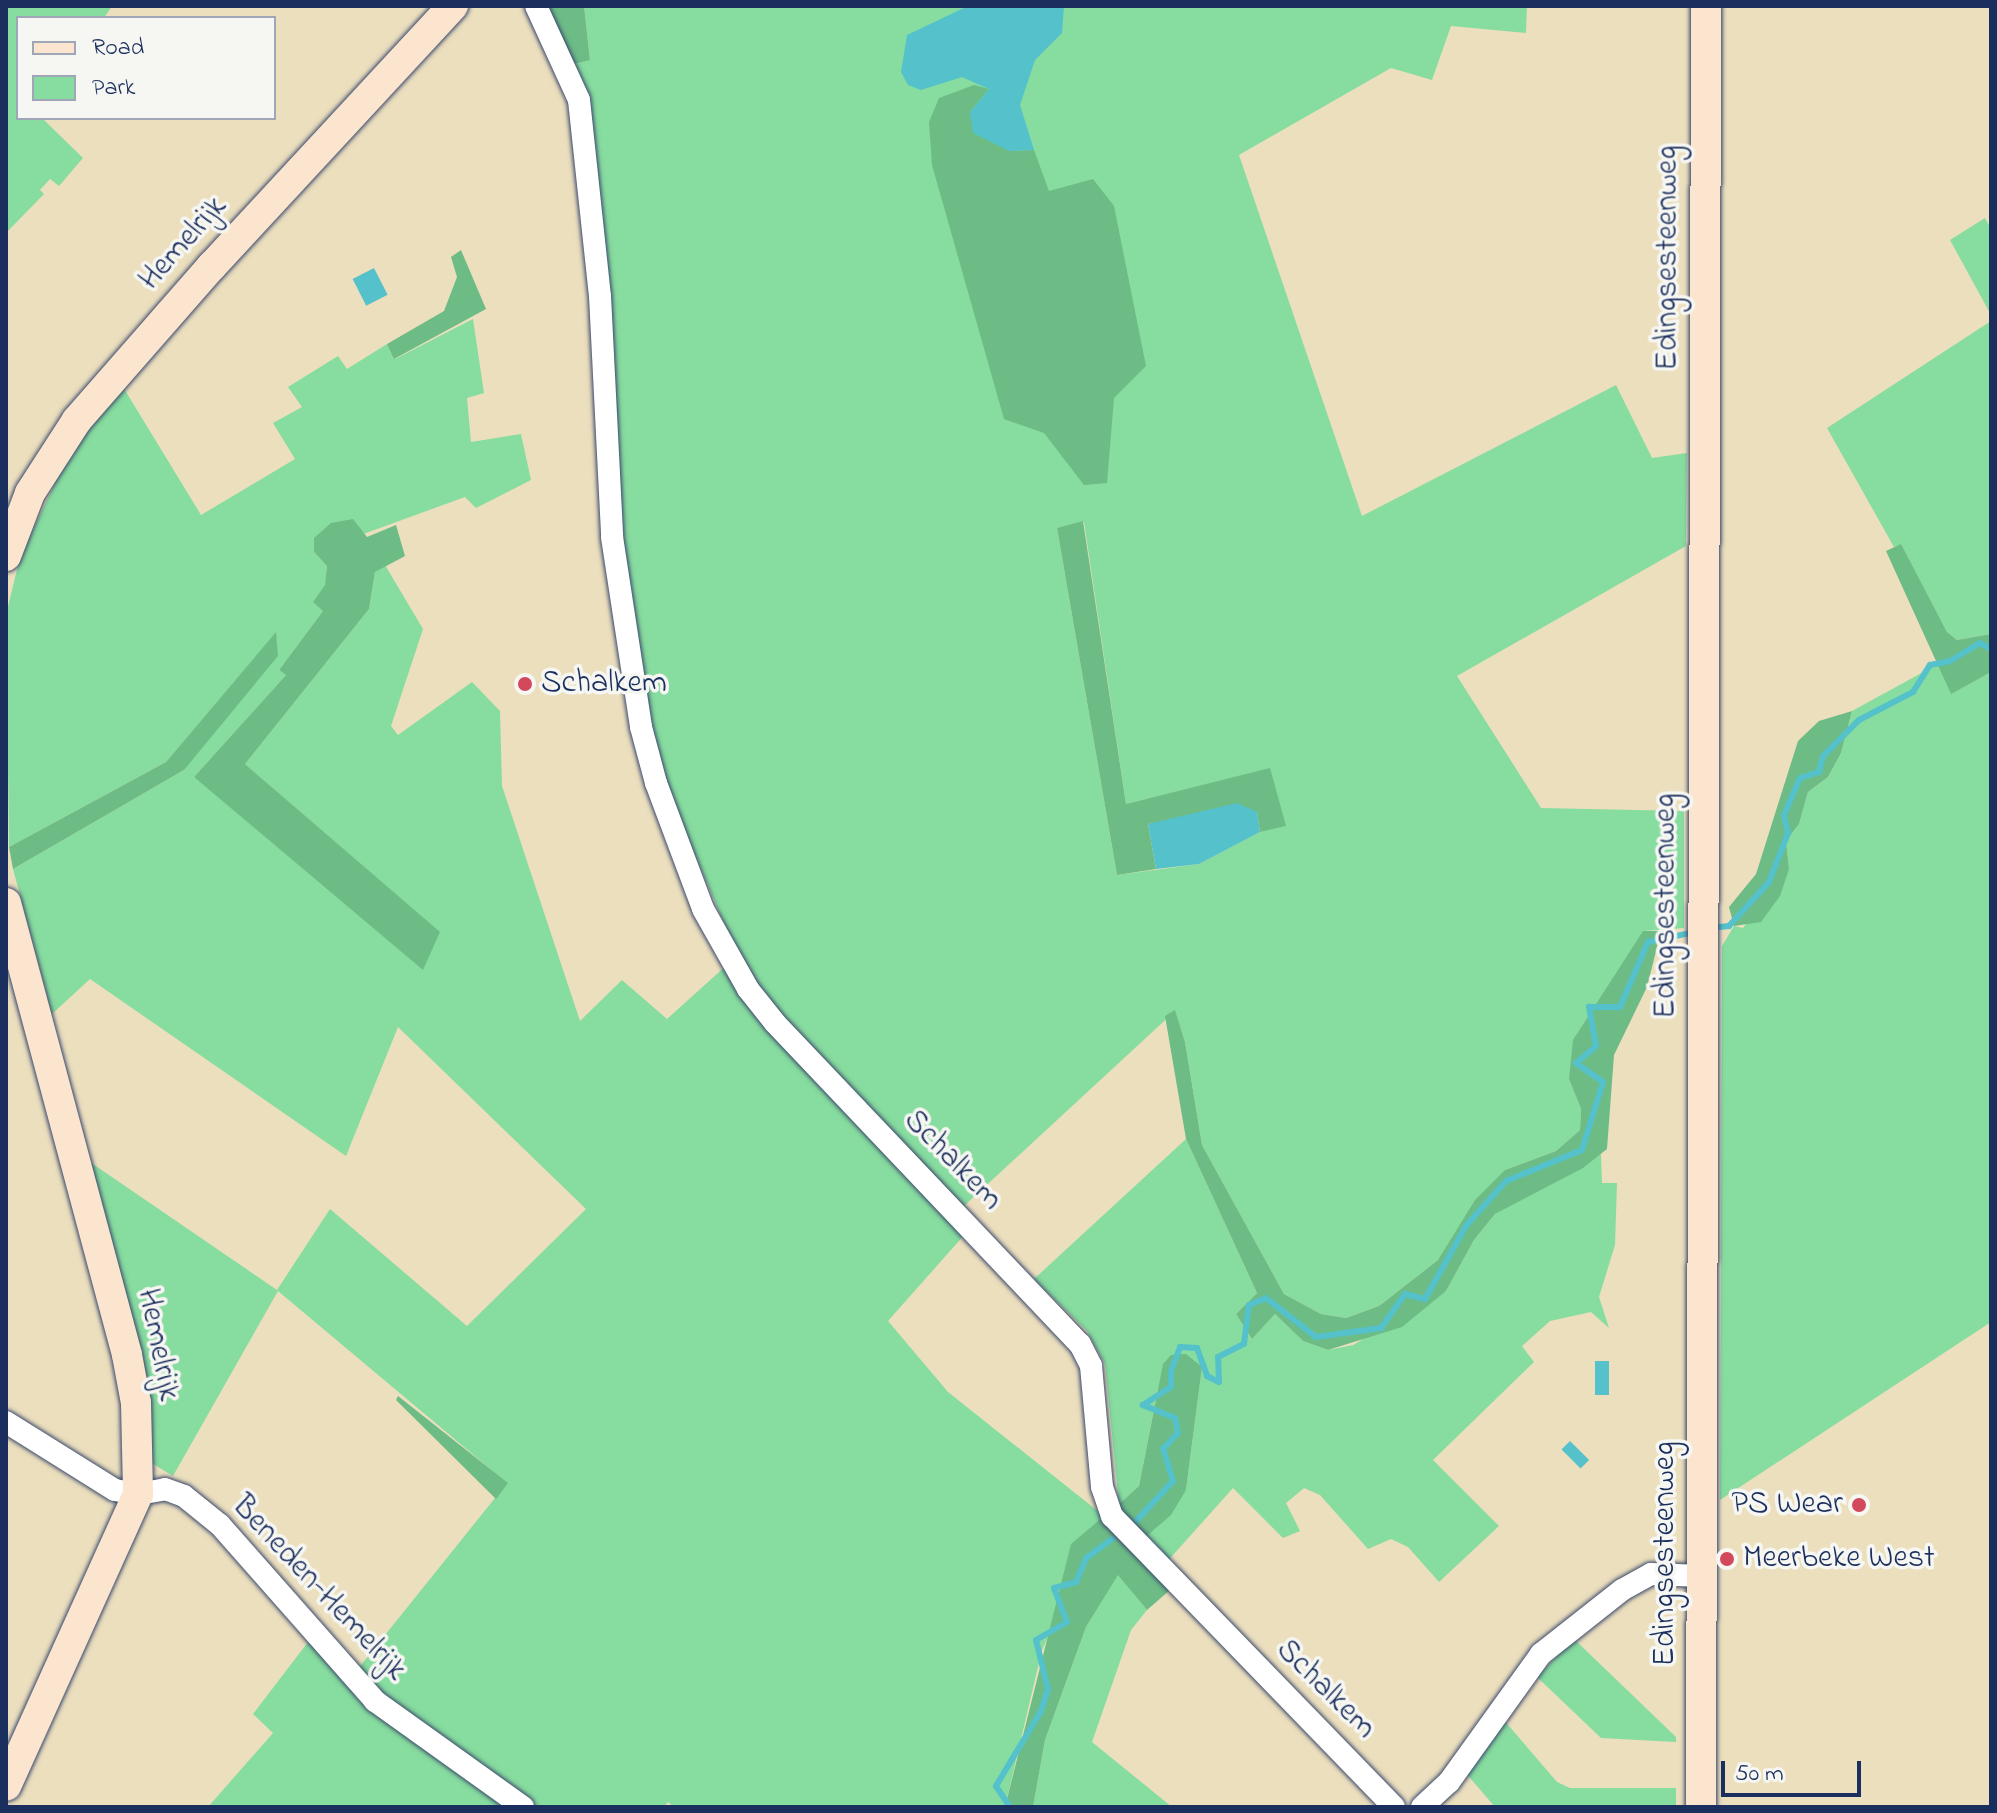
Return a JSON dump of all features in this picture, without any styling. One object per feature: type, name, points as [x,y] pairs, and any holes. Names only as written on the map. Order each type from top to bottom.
[{"type":"main road","name":"Hemelrijk","points":[[6,556],[30,493],[77,420],[453,6]]},
{"type":"main road","name":"Edingsesteenweg","points":[[1701,1807],[1706,6]]},
{"type":"main road","name":"Hemelrijk","points":[[6,903],[127,1355],[136,1403],[138,1494],[6,1786]]},
{"type":"street","name":"Schalkem","points":[[536,6],[579,100],[600,296],[612,537],[641,727],[656,783],[703,909],[748,989],[775,1023],[1080,1344],[1094,1380],[1102,1487],[1112,1516],[1394,1807]]},
{"type":"street","points":[[6,1422],[115,1490],[138,1494]]},
{"type":"street","name":"Beneden-Hemelrijk","points":[[138,1494],[165,1489],[184,1496],[220,1525],[375,1701],[523,1807]]},
{"type":"street","points":[[1422,1807],[1449,1782],[1541,1654],[1622,1590],[1651,1574],[1702,1576]]},
{"type":"green space","points":[[6,6],[112,6],[105,16],[16,16],[16,120],[44,120],[83,158],[59,186],[50,179],[40,190],[44,194],[6,233]]},
{"type":"green space","points":[[548,6],[584,6],[590,60],[574,64]]},
{"type":"green space","points":[[584,6],[1527,6],[1526,33],[1451,26],[1432,80],[1391,68],[1239,155],[1362,516],[1616,385],[1652,458],[1687,453],[1686,546],[1457,676],[1541,808],[1684,811],[1684,928],[1643,931],[1569,1079],[1581,1109],[1580,1130],[1556,1151],[1505,1170],[1438,1260],[1379,1306],[1346,1318],[1321,1314],[1284,1294],[1202,1145],[1185,1042],[1175,1011],[964,1206],[778,1016],[735,949],[675,808],[655,746],[623,538],[610,298],[574,64],[590,59]],"holes":[[[1084,522],[1126,804],[1269,769],[1285,826],[1260,832],[1199,864],[1117,875],[1057,528]]]},
{"type":"green space","points":[[974,85],[989,89],[970,112],[1009,151],[1034,150],[1049,191],[1093,179],[1114,206],[1146,366],[1114,398],[1107,483],[1084,485],[1044,433],[1004,419],[932,165],[929,122],[939,98]]},
{"type":"green space","points":[[1985,218],[1991,229],[1991,315],[1950,240]]},
{"type":"green space","points":[[461,250],[486,309],[394,359],[387,344],[444,311],[457,277],[451,257]]},
{"type":"green space","points":[[473,319],[484,393],[467,398],[471,442],[521,434],[531,480],[476,508],[465,497],[314,552],[327,566],[323,611],[279,670],[286,675],[194,777],[439,932],[245,764],[369,609],[375,572],[385,565],[423,629],[391,726],[398,735],[472,682],[500,711],[502,786],[580,1021],[622,980],[667,1019],[728,964],[966,1233],[888,1321],[948,1392],[1104,1516],[1042,1650],[1005,1807],[674,1807],[668,1802],[664,1807],[537,1807],[389,1699],[357,1670],[507,1483],[278,1291],[173,1476],[150,1462],[90,1162],[277,1290],[330,1209],[467,1326],[586,1209],[398,1027],[346,1156],[90,979],[52,1014],[13,869],[184,770],[275,634],[166,762],[9,847],[6,615],[20,557],[67,458],[123,387],[201,515],[295,459],[273,423],[302,407],[288,387],[338,356],[347,369],[387,344],[395,359]]},
{"type":"green space","points":[[1991,321],[1991,634],[1957,640],[1947,632],[1901,545],[1894,547],[1827,428]]},
{"type":"green space","points":[[353,519],[367,537],[396,525],[405,556],[375,572],[369,609],[245,764],[440,932],[423,970],[194,777],[286,675],[279,670],[323,611],[313,602],[325,585],[327,566],[314,552],[314,538],[331,523]]},
{"type":"green space","points":[[1083,521],[1126,804],[1270,768],[1286,826],[1260,832],[1257,812],[1148,824],[1156,869],[1117,875],[1057,528]]},
{"type":"green space","points":[[1901,544],[1947,632],[1957,640],[1991,634],[1991,672],[1951,694],[1886,551]]},
{"type":"green space","points":[[276,632],[278,656],[184,770],[13,869],[9,847],[166,762]]},
{"type":"green space","points":[[1938,664],[1951,693],[1991,672],[1991,1322],[1720,1500],[1722,946],[1734,926],[1743,928],[1789,869],[1786,841],[1799,824],[1808,792],[1828,777],[1841,753],[1852,711]]},
{"type":"green space","points":[[1852,711],[1841,753],[1828,777],[1808,792],[1799,824],[1786,841],[1789,869],[1780,896],[1761,922],[1734,926],[1729,907],[1756,874],[1798,741],[1819,721]]},
{"type":"green space","points":[[1643,931],[1661,931],[1647,987],[1614,1055],[1607,1149],[1583,1168],[1495,1214],[1474,1240],[1446,1291],[1402,1327],[1328,1350],[1303,1341],[1275,1314],[1252,1339],[1236,1314],[1257,1293],[1186,1139],[1165,1016],[1175,1010],[1185,1042],[1202,1145],[1284,1294],[1321,1314],[1346,1318],[1379,1306],[1438,1260],[1475,1200],[1505,1170],[1556,1151],[1580,1130],[1581,1109],[1569,1079],[1573,1040]]},
{"type":"green space","points":[[1186,1139],[1257,1293],[1236,1314],[1252,1339],[1275,1314],[1303,1341],[1328,1350],[1353,1345],[1446,1291],[1474,1240],[1495,1214],[1601,1154],[1602,1183],[1617,1183],[1615,1245],[1599,1297],[1609,1328],[1591,1312],[1550,1321],[1522,1346],[1534,1362],[1433,1460],[1499,1526],[1439,1582],[1408,1547],[1391,1539],[1368,1549],[1320,1495],[1304,1488],[1286,1503],[1300,1531],[1283,1538],[1233,1488],[1165,1564],[1141,1541],[1186,1490],[1202,1367],[1158,1389],[1139,1486],[1119,1504],[1105,1364],[1087,1331],[1034,1279]]},
{"type":"green space","points":[[1186,1354],[1202,1367],[1186,1490],[1171,1515],[1141,1541],[1119,1504],[1139,1486],[1163,1364],[1171,1355]]},
{"type":"green space","points":[[398,1396],[508,1483],[496,1499],[396,1400]]},
{"type":"green space","points":[[1104,1516],[1170,1590],[1147,1610],[1118,1575],[1086,1627],[1045,1740],[1033,1807],[1005,1807],[1071,1544]]},
{"type":"green space","points":[[1118,1574],[1147,1610],[1131,1630],[1092,1742],[1172,1807],[1033,1807],[1045,1740],[1086,1627]]},
{"type":"green space","points":[[1574,1639],[1676,1737],[1676,1742],[1601,1738],[1537,1677]]},
{"type":"green space","points":[[308,1642],[506,1807],[208,1807],[273,1733],[253,1714]]},
{"type":"green space","points":[[1503,1719],[1557,1782],[1570,1788],[1676,1788],[1676,1807],[1495,1807],[1465,1772]]},
{"type":"water","points":[[968,6],[1064,6],[1062,33],[1035,60],[1020,105],[1034,150],[1009,151],[973,133],[970,112],[989,89],[962,77],[921,90],[908,85],[901,72],[907,35]]},
{"type":"water","points":[[374,268],[388,295],[366,306],[353,279]]},
{"type":"water","points":[[1237,803],[1257,812],[1260,832],[1199,864],[1156,869],[1148,824]]},
{"type":"water","points":[[1595,1361],[1609,1361],[1609,1395],[1595,1395]]},
{"type":"water","points":[[1570,1441],[1589,1460],[1581,1469],[1562,1449]]},
{"type":"waterway","points":[[1720,927],[1729,926],[1769,882],[1788,833],[1784,815],[1800,778],[1819,772],[1823,756],[1859,720],[1913,692],[1930,665],[1950,661],[1980,643],[1991,649]]},
{"type":"waterway","points":[[1137,1520],[1173,1481],[1163,1449],[1178,1433],[1175,1418],[1143,1405],[1171,1387],[1171,1371],[1180,1347],[1197,1348],[1207,1376],[1219,1382],[1218,1357],[1244,1344],[1249,1305],[1266,1298],[1316,1337],[1381,1328],[1405,1294],[1425,1299],[1466,1226],[1506,1181],[1582,1150],[1603,1082],[1576,1063],[1596,1046],[1589,1007],[1620,1007],[1648,942],[1687,934]]},
{"type":"waterway","points":[[1010,1807],[996,1786],[1041,1711],[1048,1689],[1036,1640],[1067,1622],[1054,1588],[1076,1582],[1086,1558],[1112,1539]]},
{"type":"place","name":"Schalkem","points":[[525,684]]},
{"type":"place","name":"PS Wear","points":[[1859,1505]]},
{"type":"place","name":"Meerbeke West","points":[[1727,1559]]}]
